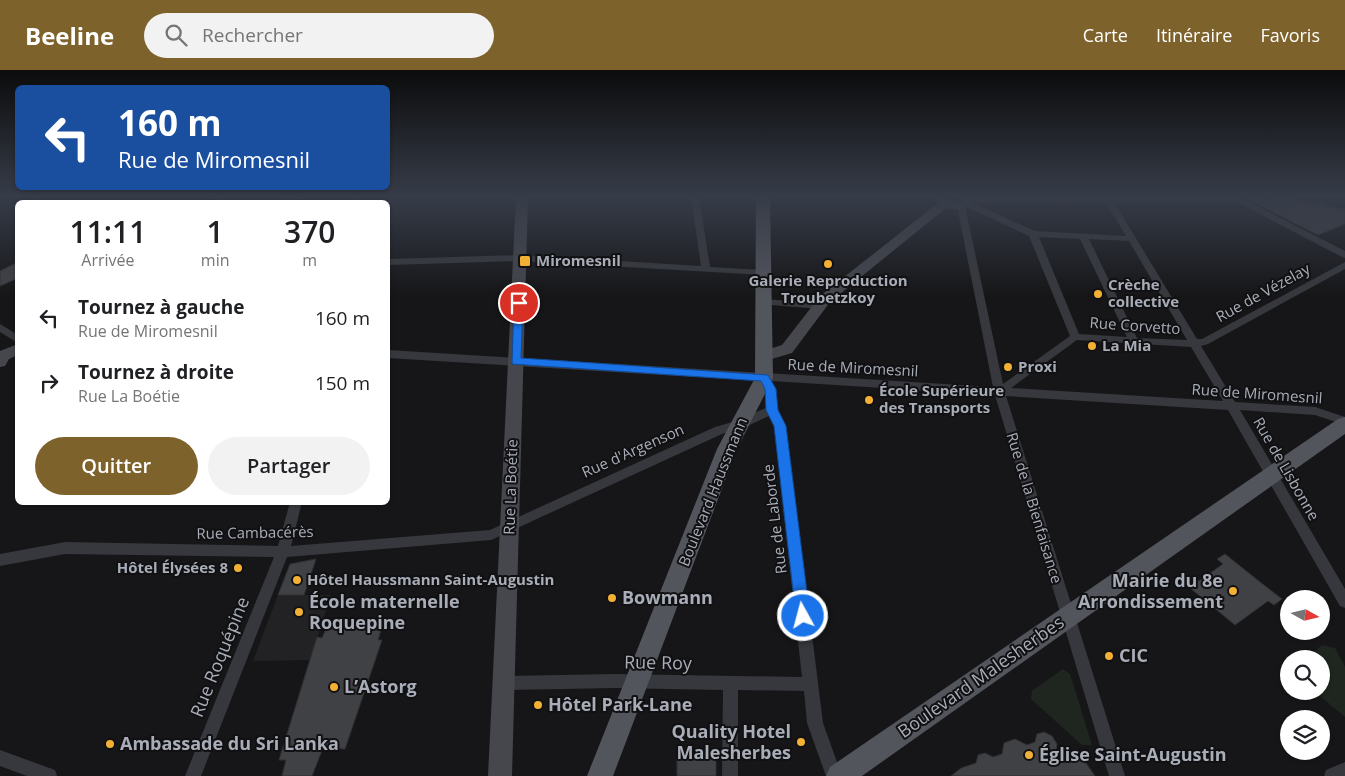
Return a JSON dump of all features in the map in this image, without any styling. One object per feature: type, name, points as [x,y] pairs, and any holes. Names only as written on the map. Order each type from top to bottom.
[{"type":"main road","name":"Boulevard Haussmann","points":[[600,776],[727,449],[764,378],[763,230]]},
{"type":"main road","name":"Boulevard Malesherbes","points":[[840,776],[1273,476],[1345,422]]},
{"type":"street","name":"Rue La Boétie","points":[[500,776],[521,230]]},
{"type":"street","points":[[700,230],[706,270]]},
{"type":"street","points":[[765,356],[788,349],[825,299],[907,230]]},
{"type":"street","name":"Rue de la Bienfaisance","points":[[971,230],[999,392],[1117,776]]},
{"type":"street","points":[[1025,230],[1033,234],[1132,239]]},
{"type":"street","name":"Rue de Lisbonne","points":[[1127,230],[1232,406],[1345,602]]},
{"type":"street","points":[[1296,230],[1345,255]]},
{"type":"street","points":[[999,392],[1075,337],[1033,234]]},
{"type":"street","points":[[1083,237],[1134,341]]},
{"type":"street","points":[[390,262],[521,258],[763,273]]},
{"type":"street","name":"Rue de Vézelay","points":[[1194,344],[1204,342],[1345,265]]},
{"type":"street","points":[[763,302],[820,306]]},
{"type":"street","points":[[0,327],[15,338]]},
{"type":"street","name":"Rue Corvetto","points":[[1075,337],[1194,344]]},
{"type":"street","name":"Rue de Miromesnil","points":[[390,354],[1315,411],[1345,422]]},
{"type":"street","name":"Rue de Laborde","points":[[764,378],[770,389],[772,410],[780,426],[815,723],[834,776]]},
{"type":"street","name":"Rue d'Argenson","points":[[509,528],[528,516],[713,433],[739,425],[772,410]]},
{"type":"street","name":"Rue Roquépine","points":[[193,776],[283,552],[295,505]]},
{"type":"street","name":"Rue Cambacérès","points":[[0,560],[65,548],[283,552],[492,535],[509,528]]},
{"type":"street","name":"Rue Roy","points":[[504,683],[638,681],[811,684]]},
{"type":"street","points":[[730,776],[731,683]]},
{"type":"street","points":[[0,758],[49,776]]},
{"type":"street","points":[[1332,776],[1345,770]]},
{"type":"shaded area","name":"École maternelle Roquepine","points":[[278,595],[331,595],[310,660],[253,661]]},
{"type":"shaded area","points":[[1322,645],[1335,648],[1345,667],[1345,717],[1325,700],[1330,700],[1330,650],[1316,650]]},
{"type":"shaded area","points":[[1063,669],[1070,674],[1092,745],[1082,745],[1031,699],[1032,691]]},
{"type":"building","points":[[1308,230],[1330,230],[1318,235]]},
{"type":"building","points":[[15,264],[15,279],[0,286],[0,271]]},
{"type":"building","name":"Mairie du 8e Arrondissement","points":[[1225,554],[1280,597],[1280,600],[1274,605],[1268,601],[1235,625],[1184,583],[1193,577],[1199,581],[1223,564],[1217,559]]},
{"type":"building","name":"Hôtel Haussmann Saint-Augustin","points":[[316,559],[304,595],[278,595],[290,564]]},
{"type":"building","name":"L’Astorg","points":[[326,629],[381,630],[378,640],[382,640],[345,749],[323,748],[312,776],[282,776],[286,760],[279,760],[317,637],[322,638]]},
{"type":"building","name":"Église Saint-Augustin","points":[[1044,732],[1052,736],[1057,744],[1055,759],[1070,756],[1077,757],[1086,763],[1095,776],[951,776],[961,768],[976,763],[978,755],[985,753],[993,757],[1002,754],[1004,743],[1015,739],[1027,745],[1035,742],[1037,734]]},
{"type":"building","points":[[716,758],[716,776],[677,776],[677,759]]},
{"type":"place","name":"Miromesnil","points":[[525,261]]},
{"type":"place","name":"Galerie Reproduction Troubetzkoy","points":[[828,264]]},
{"type":"place","name":"Crèche collective","points":[[1098,294]]},
{"type":"place","name":"La Mia","points":[[1092,346]]},
{"type":"place","name":"Proxi","points":[[1008,367]]},
{"type":"place","name":"École Supérieure des Transports","points":[[869,400]]},
{"type":"place","name":"Hôtel Élysées 8","points":[[238,568]]},
{"type":"place","name":"Hôtel Haussmann Saint-Augustin","points":[[297,580]]},
{"type":"place","name":"Mairie du 8e Arrondissement","points":[[1233,591]]},
{"type":"place","name":"Bowmann","points":[[612,598]]},
{"type":"place","name":"École maternelle Roquepine","points":[[299,612]]},
{"type":"place","name":"CIC","points":[[1109,656]]},
{"type":"place","name":"L’Astorg","points":[[334,687]]},
{"type":"place","name":"Hôtel Park-Lane","points":[[538,705]]},
{"type":"place","name":"Quality Hotel Malesherbes","points":[[801,742]]},
{"type":"place","name":"Ambassade du Sri Lanka","points":[[110,744]]},
{"type":"place","name":"Église Saint-Augustin","points":[[1029,755]]},
{"type":"route","points":[[519,303],[516,362],[764,378],[770,389],[772,410],[780,426],[803,616]]}]
